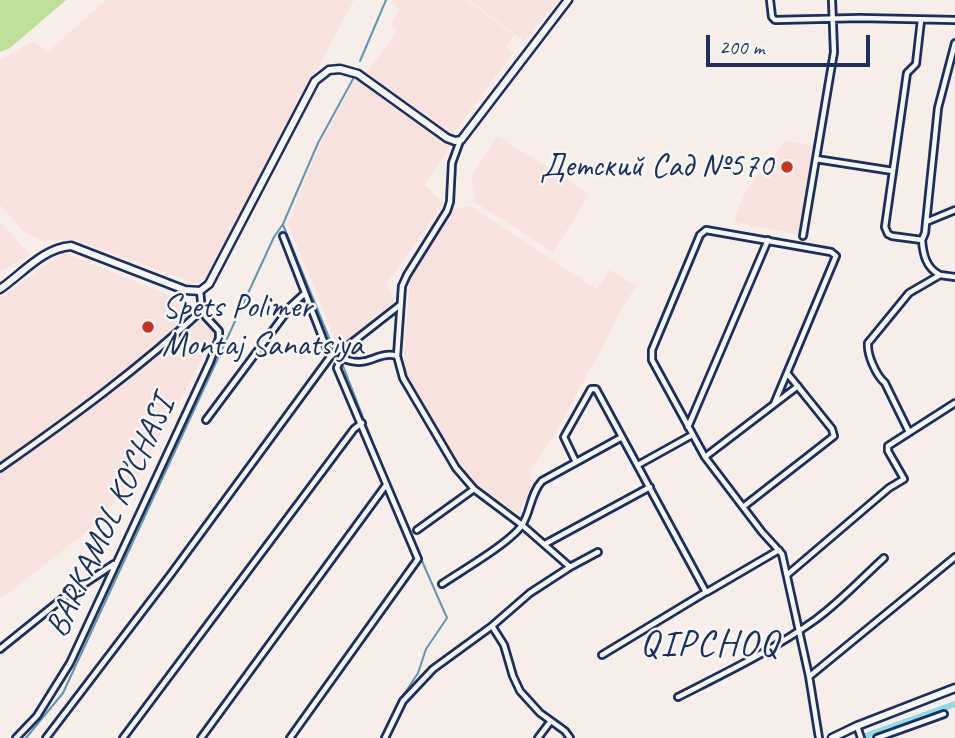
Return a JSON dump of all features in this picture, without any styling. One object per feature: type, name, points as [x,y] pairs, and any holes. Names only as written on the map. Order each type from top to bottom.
[{"type":"street","points":[[568,0],[460,140],[452,163],[450,202],[402,286],[397,356],[403,378],[456,468],[474,489],[522,525],[570,567]]},
{"type":"street","points":[[770,0],[773,19],[779,20],[955,20]]},
{"type":"street","points":[[803,236],[834,52],[832,0]]},
{"type":"street","points":[[921,20],[916,64],[906,73],[886,230],[892,236],[922,240]]},
{"type":"street","points":[[955,43],[937,108],[925,233],[922,240],[926,262],[932,271],[940,275],[955,276]]},
{"type":"street","points":[[0,289],[45,254],[54,249],[71,246],[185,290],[200,291],[209,284],[316,81],[329,70],[340,69],[358,74],[447,138],[460,140]]},
{"type":"street","points":[[816,159],[893,171]]},
{"type":"street","points":[[926,222],[955,210]]},
{"type":"street","points":[[774,405],[836,256],[831,252],[706,230],[700,235],[651,355],[705,457],[783,558],[809,676],[817,737]]},
{"type":"street","points":[[283,236],[328,359],[337,368],[362,423],[418,559],[290,738]]},
{"type":"street","points":[[688,427],[768,240]]},
{"type":"street","points":[[909,432],[885,383],[880,379],[867,347],[909,293],[940,275]]},
{"type":"street","name":"BARKAMOL KO'CHASI","points":[[16,738],[37,716],[70,663],[164,464],[219,338],[219,331],[202,310],[200,291]]},
{"type":"street","points":[[206,420],[291,306],[304,294]]},
{"type":"street","points":[[47,738],[328,359],[400,305]]},
{"type":"street","name":"BARKAMOL KO'CHASI","points":[[0,468],[146,360],[202,310]]},
{"type":"street","points":[[337,368],[345,348]]},
{"type":"street","points":[[342,358],[363,363],[386,354],[397,356]]},
{"type":"street","points":[[743,507],[834,436],[832,429],[787,373]]},
{"type":"street","points":[[705,457],[798,386]]},
{"type":"street","points":[[576,462],[564,437],[591,389],[598,391],[706,592]]},
{"type":"street","points":[[787,575],[889,488],[904,479],[887,449],[890,444],[955,403]]},
{"type":"street","points":[[123,738],[354,429],[362,423]]},
{"type":"street","points":[[638,465],[692,434]]},
{"type":"street","points":[[442,584],[498,546],[522,525],[538,485],[622,437]]},
{"type":"street","points":[[201,738],[386,485]]},
{"type":"street","points":[[545,544],[650,487]]},
{"type":"street","points":[[418,530],[474,489]]},
{"type":"street","points":[[602,655],[779,550]]},
{"type":"street","points":[[385,738],[403,701],[433,669],[492,626],[530,593],[598,552]]},
{"type":"street","points":[[809,676],[955,557]]},
{"type":"street","points":[[678,697],[741,665],[818,618],[884,558]]},
{"type":"street","points":[[0,649],[66,595],[116,562]]},
{"type":"street","points":[[492,626],[509,656],[516,684],[526,698],[570,738]]},
{"type":"street","points":[[832,738],[859,732],[955,688]]},
{"type":"street","points":[[877,738],[944,714]]},
{"type":"street","points":[[538,738],[550,722]]},
{"type":"shaded area","points":[[106,0],[354,0],[207,277],[197,284],[74,239],[44,241],[24,232],[0,205],[0,60],[34,41],[48,52]]},
{"type":"shaded area","points":[[391,0],[466,0],[514,35],[506,46],[513,53],[453,134],[367,73],[397,30],[390,24],[400,9]]},
{"type":"shaded area","points":[[469,0],[559,0],[524,41]]},
{"type":"shaded area","points":[[356,78],[450,146],[425,185],[444,203],[387,283],[395,303],[339,348],[288,223],[319,146]]},
{"type":"shaded area","points":[[498,136],[590,194],[553,252],[473,201],[475,196],[471,177]]},
{"type":"shaded area","name":"Детский Сад №570","points":[[786,141],[814,145],[798,234],[734,222],[746,189]]},
{"type":"shaded area","points":[[470,206],[597,289],[609,270],[636,286],[617,316],[551,441],[532,468],[530,488],[519,515],[473,481],[452,458],[403,369],[410,278],[453,209]]},
{"type":"shaded area","points":[[0,222],[31,255],[0,272]]},
{"type":"shaded area","points":[[64,253],[204,309],[222,322],[138,478],[86,532],[0,600],[0,298]]},
{"type":"green space","points":[[0,0],[66,0],[10,48],[0,52]]},
{"type":"waterway","points":[[360,61],[386,0]]},
{"type":"waterway","points":[[26,738],[63,693],[274,237],[283,224],[318,143],[353,79]]},
{"type":"waterway","points":[[283,225],[334,350]]},
{"type":"waterway","points":[[343,366],[395,499]]},
{"type":"waterway","points":[[382,738],[397,705],[418,673],[426,649],[447,618],[397,504]]},
{"type":"waterway","points":[[860,738],[955,704]]},
{"type":"place","name":"Детский Сад №570","points":[[787,167]]},
{"type":"place","name":"Spets Polimer Montaj Sanatsiya","points":[[148,327]]},
{"type":"district","name":"QIPCHOQ","points":[[710,645]]}]
